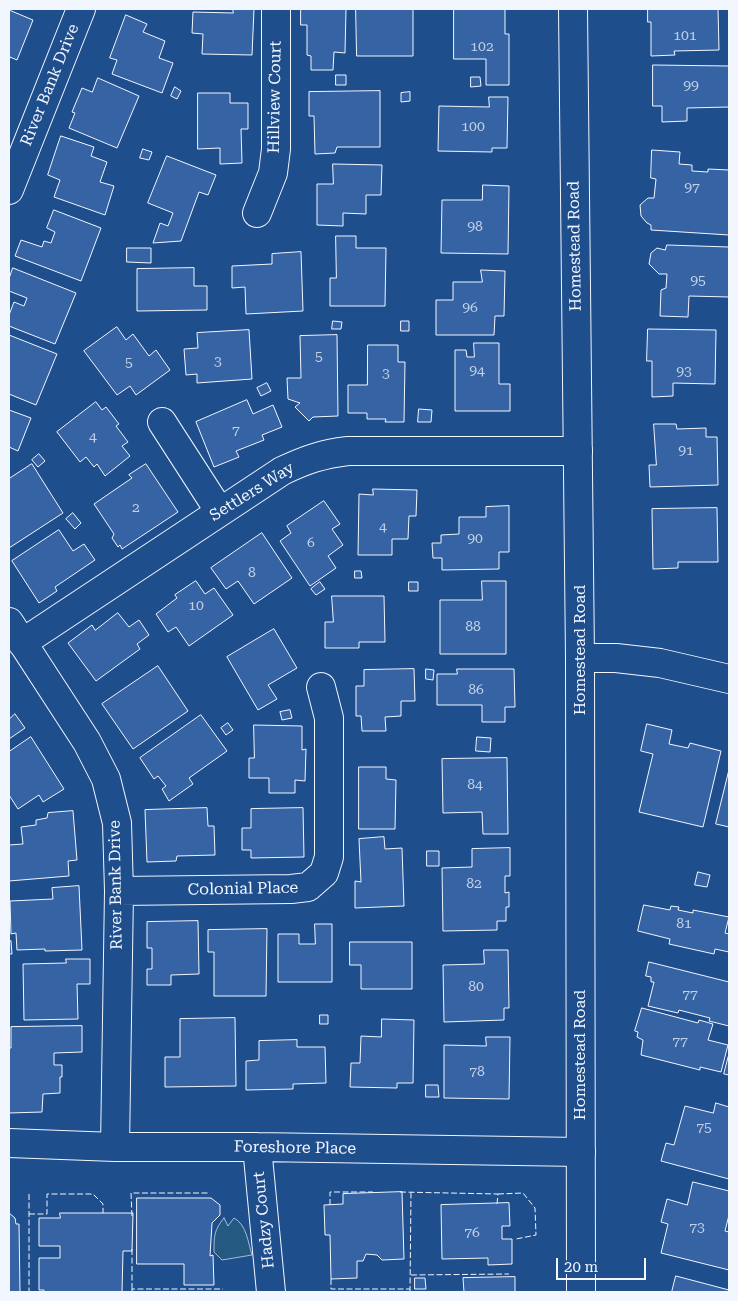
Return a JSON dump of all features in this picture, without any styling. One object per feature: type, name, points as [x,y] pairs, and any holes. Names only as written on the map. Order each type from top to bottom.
[{"type":"street","name":"River Bank Drive","points":[[9,190],[81,9]]},
{"type":"street","name":"Hillview Court","points":[[257,213],[273,173],[276,149],[276,9]]},
{"type":"street","name":"Homestead Road","points":[[573,9],[580,658],[582,1292]]},
{"type":"street","points":[[162,422],[220,512]]},
{"type":"street","name":"Settlers Way","points":[[15,632],[220,512],[282,471],[304,460],[325,454],[348,452],[578,451]]},
{"type":"street","name":"River Bank Drive","points":[[15,632],[87,742],[106,779],[117,823],[119,891],[115,1147]]},
{"type":"street","points":[[580,658],[616,658],[660,663],[729,679]]},
{"type":"street","name":"Colonial Place","points":[[119,891],[291,889],[308,887],[324,873],[329,857],[328,718],[321,687]]},
{"type":"street","name":"Foreshore Place","points":[[9,1143],[115,1147],[257,1147],[581,1152]]},
{"type":"street","name":"Hadzy Court","points":[[257,1147],[271,1292]]},
{"type":"shaded area","points":[[224,1218],[228,1226],[234,1218],[242,1225],[252,1255],[222,1260],[214,1252],[215,1234]]},
{"type":"building","points":[[233,9],[254,9],[252,55],[202,54],[203,34],[192,33],[193,12],[233,13]]},
{"type":"building","points":[[301,9],[346,9],[345,53],[334,52],[333,70],[311,70],[311,56],[307,55],[307,25],[301,25]]},
{"type":"building","points":[[356,9],[413,9],[413,56],[357,56]]},
{"type":"building","points":[[454,9],[505,9],[505,34],[509,34],[509,85],[486,85],[486,59],[454,59]]},
{"type":"building","points":[[648,9],[718,9],[719,50],[674,51],[675,55],[651,56],[651,22],[648,22]]},
{"type":"building","points":[[9,10],[33,20],[17,60],[10,57],[9,61]]},
{"type":"building","points":[[126,15],[147,24],[143,32],[165,41],[159,58],[173,63],[162,93],[112,74],[117,60],[110,58]]},
{"type":"building","points":[[653,65],[729,66],[729,107],[687,108],[687,121],[662,122],[662,106],[653,106]]},
{"type":"building","points":[[336,75],[346,75],[346,85],[336,85]]},
{"type":"building","points":[[471,77],[480,77],[481,86],[471,87]]},
{"type":"building","points":[[98,78],[139,96],[117,148],[69,128],[75,113],[72,112],[82,88],[92,92]]},
{"type":"building","points":[[175,87],[181,91],[177,99],[171,96]]},
{"type":"building","points":[[380,91],[380,147],[337,147],[335,153],[315,154],[314,116],[309,116],[309,92]]},
{"type":"building","points":[[410,92],[410,101],[401,102],[401,93]]},
{"type":"building","points":[[198,93],[230,93],[230,103],[248,103],[248,129],[241,129],[242,163],[220,164],[220,148],[198,149]]},
{"type":"building","points":[[489,97],[508,97],[507,148],[492,148],[492,152],[438,151],[439,106],[489,107]]},
{"type":"building","points":[[61,136],[94,147],[91,156],[107,162],[100,182],[114,186],[105,215],[54,197],[60,180],[48,175]]},
{"type":"building","points":[[143,149],[152,152],[149,160],[140,158]]},
{"type":"building","points":[[652,150],[680,152],[679,164],[692,165],[692,171],[708,172],[708,169],[729,170],[729,235],[651,230],[651,225],[641,216],[640,205],[648,198],[654,198],[656,179],[651,178]]},
{"type":"building","points":[[167,156],[216,175],[208,195],[199,192],[181,241],[153,243],[160,223],[168,226],[173,213],[148,203]]},
{"type":"building","points":[[333,164],[382,165],[381,195],[366,195],[366,214],[343,213],[343,226],[317,225],[317,184],[333,184]]},
{"type":"building","points":[[483,185],[509,186],[508,254],[441,253],[442,200],[482,200]]},
{"type":"building","points":[[54,210],[101,228],[81,281],[15,256],[21,240],[42,247],[44,241],[51,243],[55,232],[47,228]]},
{"type":"building","points":[[336,236],[356,236],[356,248],[386,248],[385,306],[330,306],[330,278],[336,278]]},
{"type":"building","points":[[667,245],[729,247],[729,297],[689,296],[688,317],[660,316],[661,290],[666,288],[667,274],[659,274],[649,264],[651,253],[657,248],[665,250]]},
{"type":"building","points":[[127,248],[151,248],[151,263],[127,262]]},
{"type":"building","points":[[301,252],[303,311],[246,314],[245,287],[232,288],[232,266],[272,264],[272,254]]},
{"type":"building","points":[[13,268],[76,293],[55,344],[9,326],[9,315],[14,302],[24,306],[27,298],[9,291],[9,279]]},
{"type":"building","points":[[194,268],[194,286],[207,286],[207,310],[137,311],[137,269]]},
{"type":"building","points":[[481,270],[505,271],[504,316],[495,316],[494,335],[436,335],[436,300],[453,300],[453,282],[482,282]]},
{"type":"building","points":[[333,321],[342,322],[341,329],[332,329]]},
{"type":"building","points":[[401,321],[409,321],[409,331],[401,331]]},
{"type":"building","points":[[117,327],[126,340],[133,334],[149,356],[156,350],[170,370],[136,395],[130,386],[117,395],[84,351]]},
{"type":"building","points":[[648,329],[716,330],[715,384],[673,383],[673,396],[652,397],[652,361],[647,361]]},
{"type":"building","points":[[249,330],[252,379],[197,383],[197,374],[186,375],[184,349],[198,348],[197,333]]},
{"type":"building","points":[[9,335],[57,354],[36,405],[9,394]]},
{"type":"building","points":[[337,335],[338,416],[313,417],[309,421],[295,407],[300,403],[288,399],[287,378],[301,378],[300,336]]},
{"type":"building","points":[[474,343],[499,343],[499,384],[510,384],[510,411],[455,411],[455,350],[466,350],[467,357],[474,357]]},
{"type":"building","points":[[368,345],[398,345],[398,362],[405,362],[404,422],[385,422],[386,419],[367,419],[367,413],[348,413],[348,385],[367,385]]},
{"type":"building","points":[[267,383],[271,391],[261,396],[257,388]]},
{"type":"building","points":[[247,400],[253,414],[273,405],[282,427],[262,435],[264,440],[236,451],[239,457],[214,467],[196,422]]},
{"type":"building","points":[[96,402],[102,410],[106,407],[119,424],[116,426],[128,442],[122,446],[130,456],[105,476],[97,464],[94,467],[86,457],[80,462],[57,432]]},
{"type":"building","points":[[419,409],[432,410],[431,422],[418,422]]},
{"type":"building","points":[[9,410],[31,418],[18,451],[9,447]]},
{"type":"building","points":[[654,424],[676,424],[677,429],[706,428],[706,437],[717,437],[718,485],[650,487],[649,465],[656,465]]},
{"type":"building","points":[[39,454],[45,461],[38,467],[32,460]]},
{"type":"building","points":[[32,464],[63,513],[9,548],[9,479]]},
{"type":"building","points":[[146,464],[178,512],[122,549],[120,545],[118,547],[112,538],[114,534],[94,504],[132,478],[129,475]]},
{"type":"building","points":[[373,489],[417,490],[416,516],[409,516],[408,539],[392,539],[392,555],[358,555],[359,494],[373,495]]},
{"type":"building","points":[[324,501],[340,524],[332,529],[343,545],[328,556],[336,568],[310,586],[280,541],[291,533],[287,526]]},
{"type":"building","points":[[509,506],[509,552],[499,552],[499,569],[442,570],[442,558],[433,558],[432,543],[441,543],[441,535],[459,534],[459,517],[486,517],[486,507]]},
{"type":"building","points":[[717,508],[718,562],[678,562],[678,568],[653,569],[652,509]]},
{"type":"building","points":[[73,513],[81,523],[75,529],[66,519]]},
{"type":"building","points":[[59,530],[73,551],[84,544],[95,560],[55,587],[57,591],[39,603],[12,561]]},
{"type":"building","points":[[262,533],[292,578],[254,604],[238,581],[226,589],[211,568]]},
{"type":"building","points":[[355,571],[361,571],[362,578],[355,578]]},
{"type":"building","points":[[196,581],[205,594],[214,588],[233,615],[189,646],[176,627],[168,632],[156,614],[177,598],[175,595]]},
{"type":"building","points":[[482,581],[506,581],[506,654],[440,654],[440,600],[482,600]]},
{"type":"building","points":[[320,582],[325,589],[316,595],[311,589]]},
{"type":"building","points":[[409,582],[418,582],[418,591],[409,591]]},
{"type":"building","points":[[332,596],[384,596],[385,642],[359,642],[359,648],[325,648],[325,622],[333,622]]},
{"type":"building","points":[[118,613],[129,627],[139,620],[149,635],[137,644],[140,649],[96,681],[68,643],[92,625],[95,630]]},
{"type":"building","points":[[274,629],[297,668],[268,685],[277,699],[258,710],[227,657]]},
{"type":"building","points":[[158,666],[188,711],[133,749],[102,704]]},
{"type":"building","points":[[414,669],[415,701],[401,701],[401,716],[385,717],[386,731],[362,731],[361,716],[356,716],[356,686],[364,686],[364,670]]},
{"type":"building","points":[[426,669],[434,670],[433,680],[426,679]]},
{"type":"building","points":[[457,669],[514,669],[515,707],[505,707],[505,722],[482,722],[482,705],[437,705],[437,674],[457,674]]},
{"type":"building","points":[[290,710],[292,718],[282,720],[280,712]]},
{"type":"building","points":[[15,714],[25,728],[9,739],[9,716],[10,718]]},
{"type":"building","points":[[201,715],[227,751],[189,778],[193,784],[169,801],[162,789],[166,786],[158,776],[154,779],[140,758]]},
{"type":"building","points":[[228,723],[233,730],[226,735],[221,728]]},
{"type":"building","points":[[647,724],[672,730],[669,744],[688,748],[690,743],[721,751],[703,827],[639,812],[653,754],[641,751]]},
{"type":"building","points":[[254,725],[302,726],[302,750],[306,749],[305,781],[295,780],[295,793],[269,793],[269,778],[249,778],[249,758],[254,758]]},
{"type":"building","points":[[31,737],[64,789],[43,802],[39,795],[18,809],[9,795],[9,752]]},
{"type":"building","points":[[477,737],[491,738],[490,752],[476,751]]},
{"type":"building","points":[[507,758],[508,834],[483,834],[482,812],[443,813],[442,759]]},
{"type":"building","points":[[359,767],[386,767],[386,779],[396,780],[395,829],[359,829]]},
{"type":"building","points":[[729,770],[729,827],[716,824]]},
{"type":"building","points":[[207,808],[208,826],[214,826],[215,855],[177,856],[176,861],[147,862],[145,810]]},
{"type":"building","points":[[303,808],[304,857],[251,858],[251,850],[242,850],[242,828],[251,828],[251,809]]},
{"type":"building","points":[[73,811],[77,860],[68,861],[69,876],[9,881],[9,845],[23,844],[21,827],[36,825],[36,820],[47,818],[48,813]]},
{"type":"building","points":[[384,837],[385,849],[402,848],[404,906],[355,908],[355,881],[361,882],[359,839]]},
{"type":"building","points":[[510,848],[510,876],[505,876],[505,893],[509,892],[509,907],[506,907],[506,921],[497,921],[497,930],[443,931],[442,868],[472,867],[472,849]]},
{"type":"building","points":[[427,851],[439,851],[439,866],[427,866]]},
{"type":"building","points":[[698,872],[710,875],[707,887],[695,885]]},
{"type":"building","points":[[79,886],[82,950],[17,950],[16,933],[11,934],[10,901],[53,899],[52,888]]},
{"type":"building","points":[[644,905],[670,910],[671,906],[679,907],[678,910],[693,913],[693,910],[729,917],[725,933],[729,934],[729,952],[715,949],[714,954],[669,944],[670,939],[638,931]]},
{"type":"building","points":[[198,921],[199,974],[171,975],[171,985],[147,985],[147,969],[152,969],[152,948],[147,948],[147,922]]},
{"type":"building","points":[[315,924],[332,924],[332,982],[278,982],[278,934],[299,934],[299,944],[315,944]]},
{"type":"building","points":[[267,929],[266,996],[214,996],[214,952],[208,952],[208,930]]},
{"type":"building","points":[[11,941],[12,954],[9,954],[9,942]]},
{"type":"building","points":[[350,942],[412,942],[412,989],[361,989],[361,965],[350,965]]},
{"type":"building","points":[[484,950],[508,950],[509,1008],[504,1008],[504,1020],[444,1022],[443,965],[484,964]]},
{"type":"building","points":[[66,959],[90,959],[90,984],[77,984],[78,1019],[24,1020],[23,964],[66,963]]},
{"type":"building","points":[[649,962],[729,982],[729,1026],[709,1021],[710,1018],[679,1010],[678,1013],[648,1006],[654,982],[651,982],[651,977],[646,976]]},
{"type":"building","points":[[642,1008],[698,1023],[699,1020],[713,1024],[708,1040],[728,1045],[721,1072],[700,1067],[700,1070],[641,1055],[643,1040],[637,1037],[638,1032],[635,1031]]},
{"type":"building","points":[[320,1015],[328,1015],[328,1024],[320,1024]]},
{"type":"building","points":[[235,1018],[236,1086],[165,1087],[165,1057],[180,1057],[180,1019]]},
{"type":"building","points":[[382,1019],[414,1020],[413,1083],[397,1083],[397,1088],[350,1087],[351,1063],[360,1063],[361,1036],[381,1037]]},
{"type":"building","points":[[82,1026],[82,1052],[54,1053],[54,1065],[62,1065],[60,1093],[43,1094],[42,1112],[9,1113],[9,1048],[11,1048],[11,1027]]},
{"type":"building","points":[[486,1037],[510,1037],[509,1099],[444,1098],[444,1045],[486,1046]]},
{"type":"building","points":[[297,1040],[297,1047],[325,1047],[326,1083],[293,1084],[293,1089],[246,1090],[246,1061],[259,1060],[259,1041]]},
{"type":"building","points":[[729,1054],[729,1075],[724,1074]]},
{"type":"building","points":[[426,1085],[438,1085],[439,1097],[426,1097]]},
{"type":"building","points":[[716,1103],[729,1107],[729,1179],[661,1161],[666,1143],[674,1145],[685,1106],[713,1113]]},
{"type":"building","points":[[693,1182],[729,1191],[729,1215],[725,1231],[729,1232],[729,1270],[661,1253],[668,1224],[661,1222],[667,1199],[687,1205]]},
{"type":"building","points":[[402,1192],[404,1259],[382,1260],[377,1255],[366,1254],[363,1261],[357,1261],[357,1278],[331,1279],[330,1235],[325,1235],[324,1205],[343,1204],[343,1194]]},
{"type":"building","points":[[137,1198],[211,1198],[220,1205],[220,1215],[212,1223],[210,1256],[213,1255],[214,1285],[184,1285],[184,1264],[137,1264]]},
{"type":"building","points":[[509,1203],[510,1226],[502,1226],[502,1239],[512,1239],[512,1264],[488,1265],[488,1258],[442,1259],[441,1205]]},
{"type":"building","points":[[9,1213],[15,1218],[16,1224],[19,1224],[20,1292],[9,1292]]},
{"type":"building","points":[[60,1213],[133,1213],[132,1251],[123,1251],[122,1292],[44,1292],[44,1290],[39,1290],[39,1258],[60,1258],[60,1246],[39,1246],[39,1218],[60,1218]]},
{"type":"building","points":[[676,1276],[729,1290],[729,1292],[672,1292]]},
{"type":"building","points":[[515,1277],[515,1292],[464,1292],[463,1278]]},
{"type":"building","points":[[415,1278],[425,1278],[426,1289],[415,1289]]},
{"type":"fence","points":[[330,1205],[330,1192],[373,1192]]},
{"type":"fence","points":[[400,1192],[498,1194],[497,1204]]},
{"type":"fence","points":[[410,1292],[411,1192]]},
{"type":"fence","points":[[132,1216],[131,1193],[210,1193]]},
{"type":"fence","points":[[498,1194],[523,1193],[535,1208],[536,1235],[516,1239]]},
{"type":"fence","points":[[29,1194],[29,1292]]},
{"type":"fence","points":[[29,1214],[47,1214],[47,1194],[93,1194],[103,1204],[103,1213]]},
{"type":"fence","points":[[132,1249],[132,1289]]},
{"type":"fence","points":[[411,1275],[509,1274]]},
{"type":"fence","points":[[331,1279],[331,1289],[410,1289]]},
{"type":"fence","points":[[132,1292],[132,1289],[223,1289]]}]
